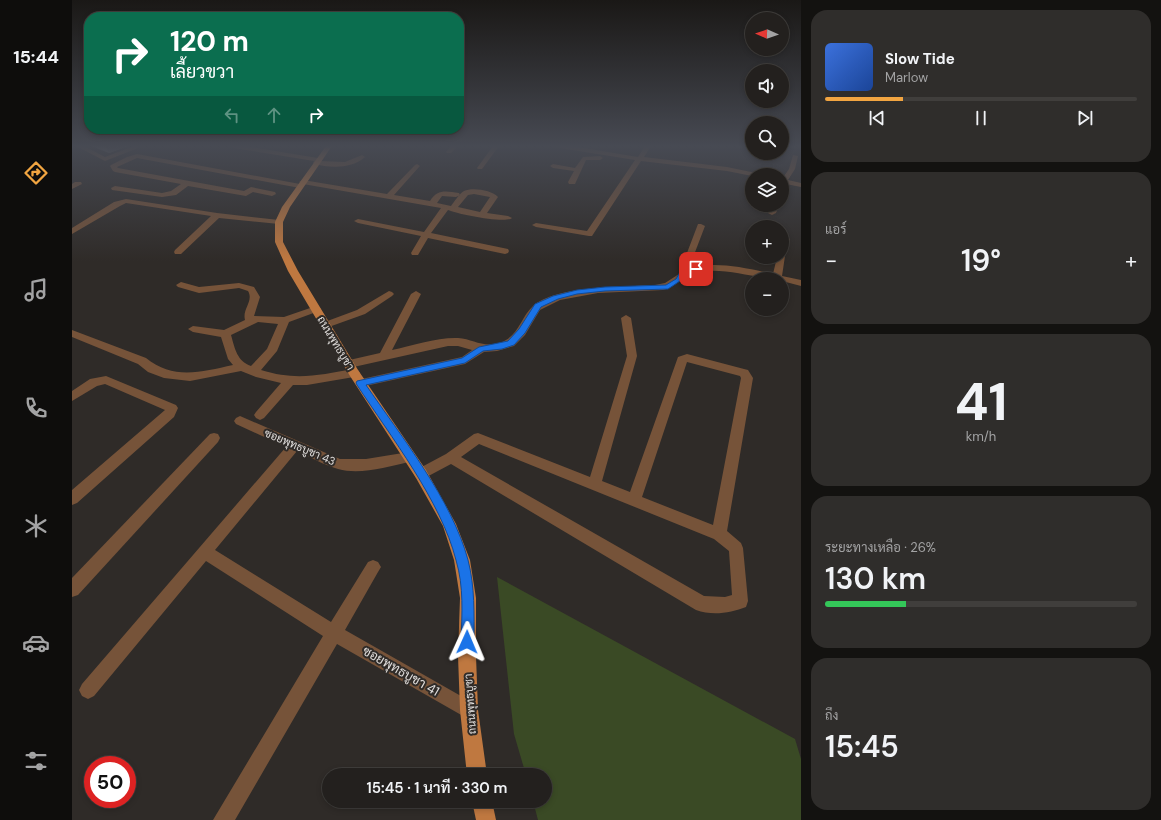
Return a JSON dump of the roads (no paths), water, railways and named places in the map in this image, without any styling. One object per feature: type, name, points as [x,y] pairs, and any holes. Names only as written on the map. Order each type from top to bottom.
[{"type":"main road","name":"ถนนพุทธบูชา","points":[[303,184],[286,207],[279,222],[278,236],[281,248],[354,373],[421,474],[449,524],[462,560],[468,598],[467,656],[469,710],[476,768]]},
{"type":"main road","points":[[483,808],[486,820]]},
{"type":"street","points":[[115,188],[162,195],[173,193],[185,184]]},
{"type":"street","points":[[194,184],[246,194],[258,184]]},
{"type":"street","points":[[345,184],[388,197],[432,204],[482,215],[508,218]]},
{"type":"street","points":[[360,184],[380,188]]},
{"type":"street","points":[[388,197],[400,184]]},
{"type":"street","points":[[536,224],[589,234],[623,184]]},
{"type":"street","points":[[251,189],[272,194]]},
{"type":"street","points":[[415,253],[426,235],[448,208],[466,193],[474,192],[492,195],[494,197],[482,215]]},
{"type":"street","points":[[432,204],[437,194],[456,195]]},
{"type":"street","points":[[72,232],[117,204],[126,201],[218,215],[279,222]]},
{"type":"street","points":[[178,252],[218,215]]},
{"type":"street","points":[[358,221],[505,250]]},
{"type":"street","points":[[354,373],[384,355],[457,341],[481,348],[502,346],[511,343],[522,331],[538,305],[577,292],[605,289],[668,287],[678,280],[683,273],[702,226]]},
{"type":"street","points":[[683,273],[696,269],[726,269],[745,272]]},
{"type":"street","points":[[789,280],[801,283]]},
{"type":"street","points":[[181,285],[202,290],[236,285],[251,288],[254,293],[253,306],[249,310],[248,314],[250,322]]},
{"type":"street","points":[[326,325],[361,312],[389,294]]},
{"type":"street","points":[[384,355],[416,294]]},
{"type":"street","points":[[193,329],[224,334],[256,319],[273,321],[285,320],[316,309]]},
{"type":"street","points":[[594,484],[632,356],[626,318]]},
{"type":"street","points":[[254,370],[272,351],[285,320]]},
{"type":"street","points":[[72,333],[142,361],[149,368],[162,373],[184,376],[203,376],[242,366]]},
{"type":"street","points":[[224,334],[233,359],[242,366],[254,370],[260,374],[290,381],[307,381],[354,373],[465,360],[481,348]]},
{"type":"street","points":[[634,500],[682,360],[687,358],[744,373],[747,378],[719,534]]},
{"type":"street","points":[[72,397],[94,382],[106,380],[172,408],[170,414],[72,499]]},
{"type":"street","points":[[260,415],[290,381]]},
{"type":"street","name":"ซอยพุทธบูชา 43","points":[[240,421],[339,464],[374,464],[410,458]]},
{"type":"street","points":[[72,589],[214,438]]},
{"type":"street","points":[[421,474],[451,458],[478,438],[594,484],[719,534],[736,548],[740,601],[725,606],[702,604],[451,458]]},
{"type":"street","points":[[88,690],[295,445]]},
{"type":"street","name":"ซอยพุทธบูชา 41","points":[[205,552],[333,633],[469,710]]},
{"type":"street","points":[[223,820],[373,567]]}]
